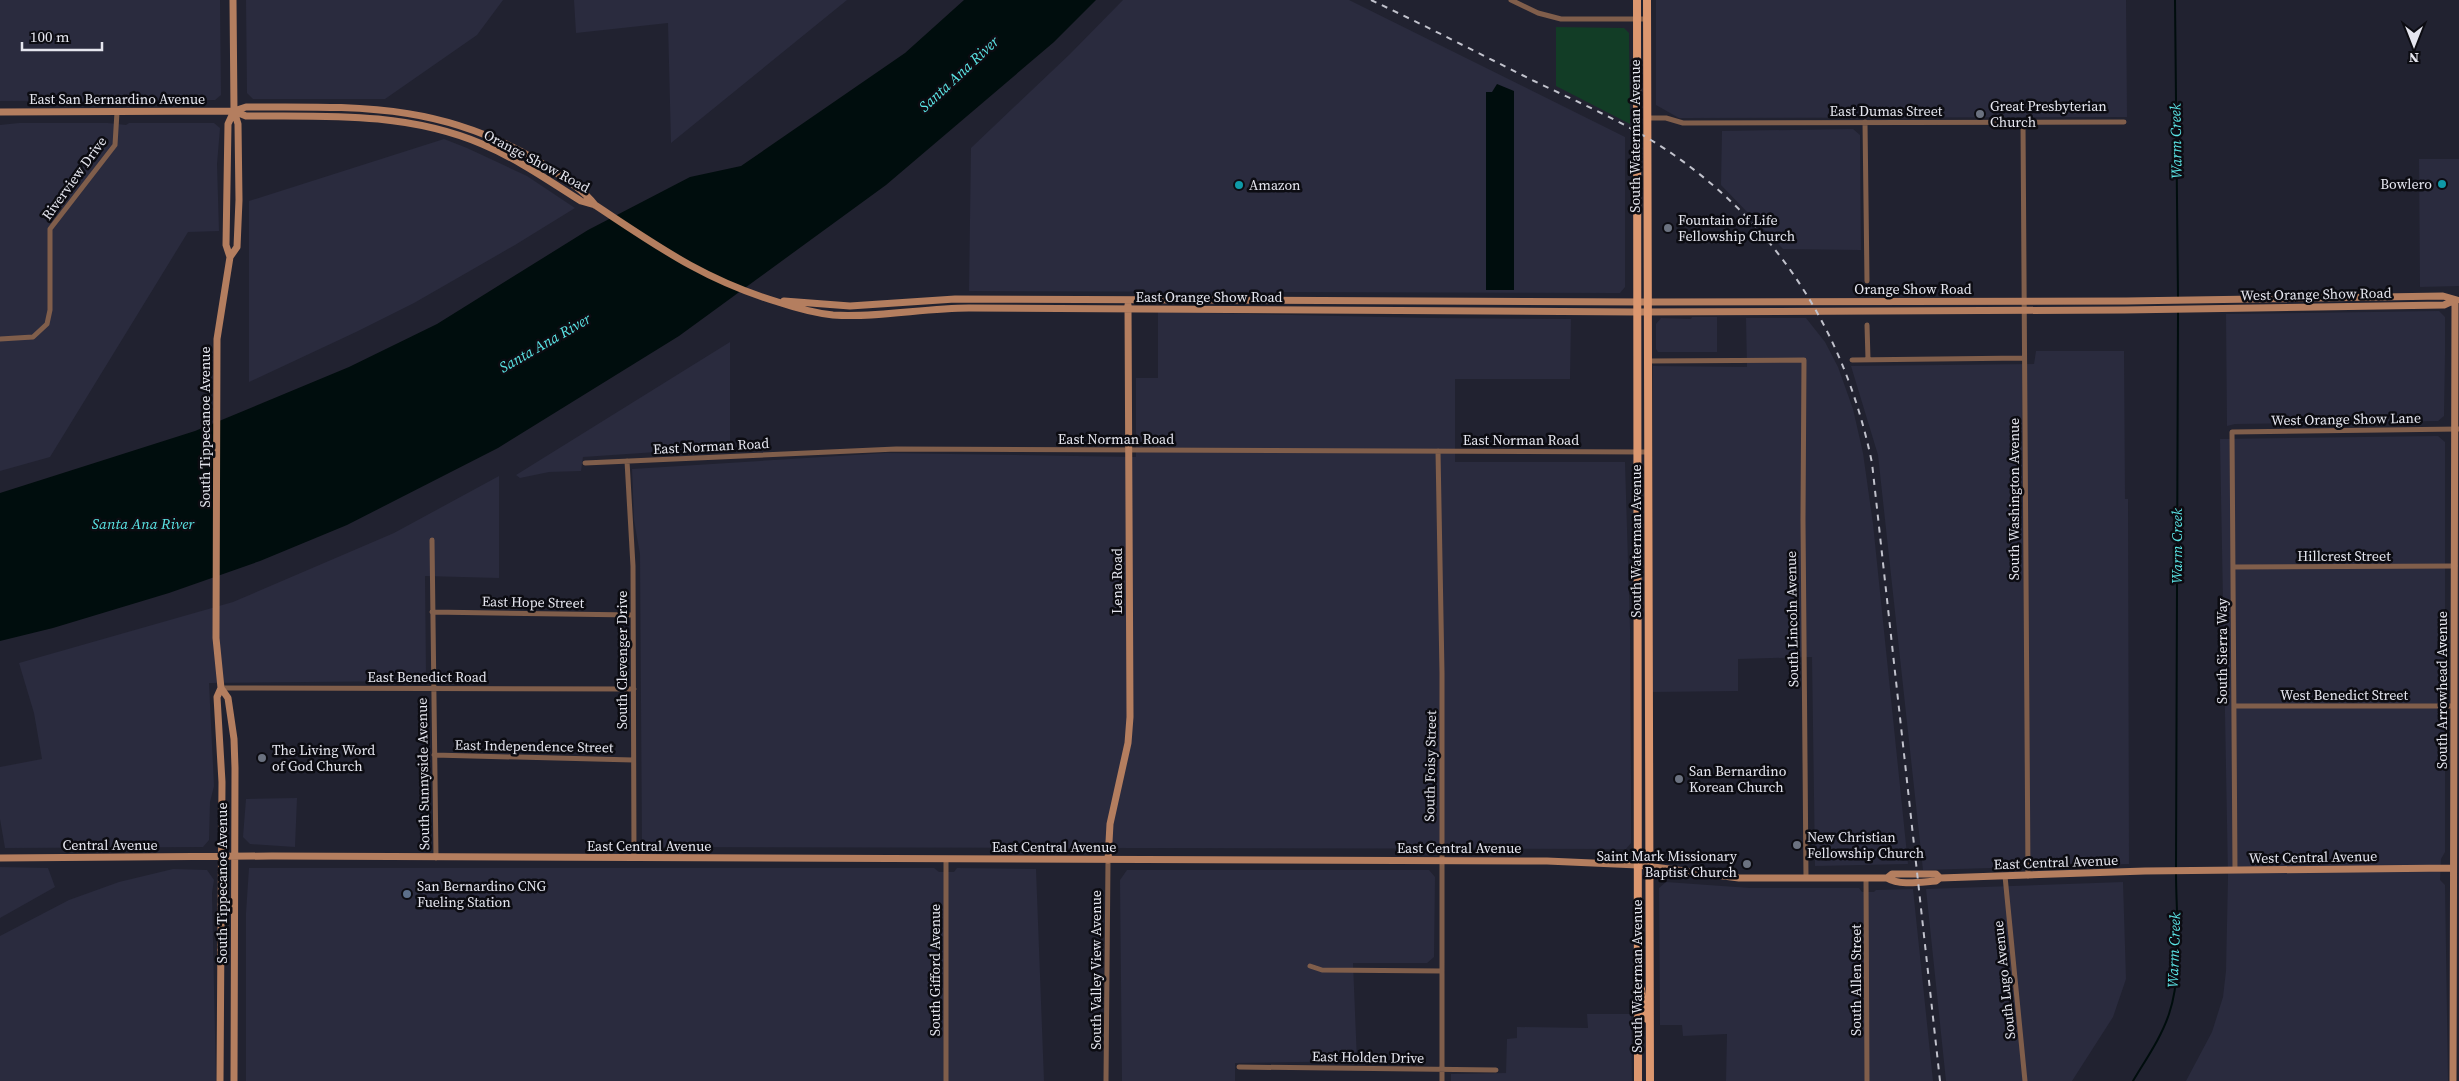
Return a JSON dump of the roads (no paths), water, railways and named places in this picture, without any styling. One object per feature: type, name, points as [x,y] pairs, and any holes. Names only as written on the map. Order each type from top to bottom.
[{"type":"main road","name":"South Tippecanoe Avenue","points":[[220,1081],[222,782],[217,697],[220,688],[216,638],[218,594],[218,332],[230,257],[237,247],[239,200],[238,124],[234,111],[233,0]]},
{"type":"main road","name":"South Waterman Avenue","points":[[1636,0],[1638,1081]]},
{"type":"main road","name":"South Waterman Avenue","points":[[1647,0],[1650,1081]]},
{"type":"main road","name":"Orange Show Road","points":[[234,111],[246,107],[348,107],[395,110],[423,115],[468,128],[521,152],[587,194],[595,205]]},
{"type":"main road","name":"South Tippecanoe Avenue","points":[[230,257],[226,245],[228,124],[234,111]]},
{"type":"main road","name":"East San Bernardino Avenue","points":[[0,112],[234,111]]},
{"type":"main road","name":"Orange Show Road","points":[[234,111],[246,116],[365,116],[402,121],[464,137],[516,161],[581,201],[595,205]]},
{"type":"main road","points":[[516,161],[521,152]]},
{"type":"main road","name":"East Orange Show Road","points":[[595,205],[700,272],[731,287],[812,312],[867,315],[948,308],[1648,311]]},
{"type":"main road","name":"West Orange Show Road","points":[[2178,300],[2443,296],[2457,300]]},
{"type":"main road","name":"East Orange Show Road","points":[[772,300],[849,306],[955,299],[1648,302]]},
{"type":"main road","points":[[1051,308],[1052,299]]},
{"type":"main road","name":"Lena Road","points":[[1108,860],[1110,824],[1126,751],[1130,717],[1128,300]]},
{"type":"main road","name":"Orange Show Road","points":[[1648,302],[2178,300]]},
{"type":"main road","name":"West Orange Show Road","points":[[2177,309],[2444,305],[2457,300]]},
{"type":"main road","name":"South Arrowhead Avenue","points":[[2453,1081],[2455,566],[2458,429],[2457,300]]},
{"type":"main road","points":[[1458,301],[1458,311]]},
{"type":"main road","points":[[904,302],[906,312]]},
{"type":"main road","name":"Orange Show Road","points":[[1648,311],[2177,309]]},
{"type":"main road","name":"South Tippecanoe Avenue","points":[[220,688],[228,698],[234,738],[234,1081]]},
{"type":"main road","name":"East Central Avenue","points":[[220,857],[1571,861],[1638,865],[1739,878],[1887,878],[1893,882],[1936,881],[1940,878],[2174,871]]},
{"type":"main road","name":"Central Avenue","points":[[0,858],[220,857]]},
{"type":"main road","name":"West Central Avenue","points":[[2174,871],[2453,868]]},
{"type":"main road","points":[[1638,974],[1644,999],[1644,1017],[1650,1020]]},
{"type":"street","points":[[1511,0],[1538,13],[1561,19],[1647,19]]},
{"type":"street","name":"Riverview Drive","points":[[0,339],[33,337],[47,324],[50,310],[50,229],[112,150],[116,138],[117,112]]},
{"type":"street","name":"East Dumas Street","points":[[1648,118],[1666,118],[1682,123],[2124,122]]},
{"type":"street","points":[[1865,122],[1867,282]]},
{"type":"street","name":"South Washington Avenue","points":[[2023,123],[2028,876]]},
{"type":"street","points":[[1868,325],[1868,359]]},
{"type":"street","points":[[1852,360],[2024,358]]},
{"type":"street","name":"South Lincoln Avenue","points":[[1648,361],[1804,360],[1802,520],[1806,878]]},
{"type":"street","name":"West Orange Show Lane","points":[[2232,432],[2458,429]]},
{"type":"street","name":"South Sierra Way","points":[[2232,432],[2235,870]]},
{"type":"street","name":"East Norman Road","points":[[585,464],[896,449],[1648,452]]},
{"type":"street","name":"South Foisy Street","points":[[1438,451],[1442,673],[1442,1081]]},
{"type":"street","name":"South Clevenger Drive","points":[[627,461],[632,552],[634,858]]},
{"type":"street","name":"South Sunnyside Avenue","points":[[432,540],[436,858]]},
{"type":"street","name":"Hillcrest Street","points":[[2234,567],[2455,566]]},
{"type":"street","name":"East Hope Street","points":[[432,612],[633,615]]},
{"type":"street","name":"East Benedict Road","points":[[220,688],[634,689]]},
{"type":"street","name":"West Benedict Street","points":[[2234,706],[2454,706]]},
{"type":"street","name":"East Independence Street","points":[[434,755],[633,760]]},
{"type":"street","name":"South Gifford Avenue","points":[[946,859],[946,1081]]},
{"type":"street","name":"South Valley View Avenue","points":[[1106,1081],[1108,860]]},
{"type":"street","name":"South Lugo Avenue","points":[[2005,876],[2025,1081]]},
{"type":"street","name":"South Allen Street","points":[[1866,878],[1867,1081]]},
{"type":"street","points":[[1310,966],[1322,970],[1442,971]]},
{"type":"street","name":"East Holden Drive","points":[[1240,1067],[1496,1070]]},
{"type":"water","name":"Santa Ana River","points":[[964,0],[1096,0],[1054,42],[886,185],[679,336],[498,448],[347,525],[260,561],[169,593],[53,628],[0,641],[0,493],[195,431],[349,367],[437,324],[588,230],[690,177],[741,166],[905,53]]},
{"type":"water","points":[[1497,84],[1514,91],[1514,290],[1486,290],[1486,92],[1492,92]]},
{"type":"waterway","name":"Warm Creek","points":[[2175,0],[2178,299]]},
{"type":"waterway","name":"Warm Creek","points":[[2176,869],[2178,311]]},
{"type":"waterway","name":"Warm Creek","points":[[2133,1081],[2162,1032],[2173,998],[2177,963],[2176,873]]},
{"type":"railway","points":[[1371,0],[1606,115],[1674,155],[1712,185],[1746,217],[1777,252],[1803,290],[1826,330],[1845,372],[1860,416],[1872,463],[1940,1081]]},
{"type":"place","name":"Great Presbyterian Church","points":[[1980,114]]},
{"type":"place","name":"Bowlero","points":[[2442,184]]},
{"type":"place","name":"Amazon","points":[[1239,185]]},
{"type":"place","name":"Fountain of Life Fellowship Church","points":[[1668,228]]},
{"type":"place","name":"The Living Word of God Church","points":[[262,758]]},
{"type":"place","name":"San Bernardino Korean Church","points":[[1679,779]]},
{"type":"place","name":"New Christian Fellowship Church","points":[[1797,845]]},
{"type":"place","name":"Saint Mark Missionary Baptist Church","points":[[1747,864]]},
{"type":"place","name":"San Bernardino CNG Fueling Station","points":[[407,894]]}]
